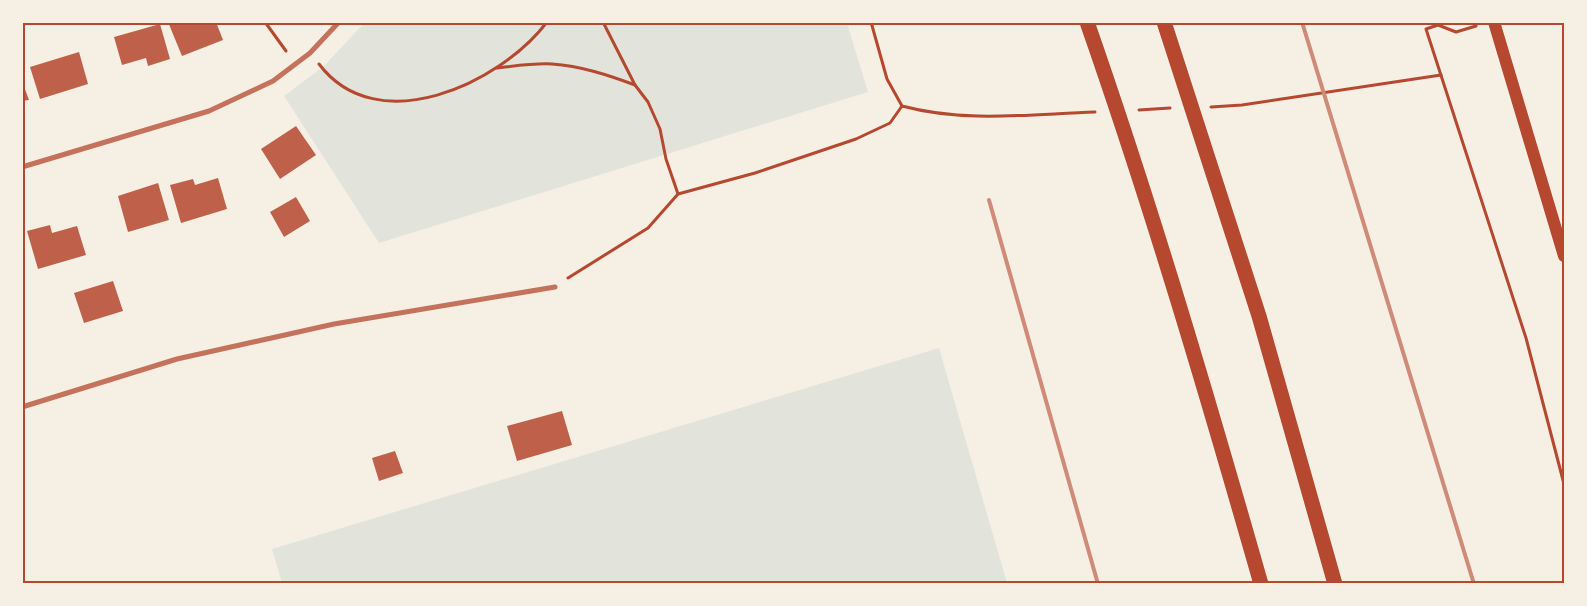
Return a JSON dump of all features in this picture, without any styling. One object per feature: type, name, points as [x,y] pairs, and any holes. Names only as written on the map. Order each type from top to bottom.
[{"type":"highway","points":[[1087,22],[1129,143],[1187,328],[1261,584]]},
{"type":"highway","points":[[1164,22],[1256,306],[1335,584]]},
{"type":"main road","points":[[1494,22],[1564,256]]},
{"type":"street","points":[[22,167],[209,111],[273,81],[310,53],[339,22]]},
{"type":"street","points":[[22,407],[186,357],[334,324],[555,287]]},
{"type":"path","points":[[265,22],[296,64]]},
{"type":"path","points":[[310,53],[326,73],[350,90],[379,101],[418,100],[462,86],[497,68],[521,50],[547,22]]},
{"type":"path","points":[[603,22],[635,86],[648,102],[660,129],[666,159],[678,194]]},
{"type":"path","points":[[870,22],[887,79],[902,106],[930,114],[978,117]]},
{"type":"path","points":[[1481,25],[1456,32],[1438,25],[1426,29],[1526,338],[1564,484]]},
{"type":"path","points":[[497,68],[550,64],[570,66],[601,72],[635,86]]},
{"type":"path","points":[[555,287],[648,228],[678,194],[755,172],[856,139],[890,123],[902,106]]},
{"type":"shaded area","points":[[365,22],[847,23],[868,92],[379,243],[284,96],[324,66]]},
{"type":"shaded area","points":[[939,348],[1007,583],[282,583],[272,549]]},
{"type":"building","points":[[168,22],[216,22],[223,40],[182,56]]},
{"type":"building","points":[[160,24],[170,59],[148,66],[146,58],[122,65],[114,37]]},
{"type":"building","points":[[79,52],[88,84],[40,99],[30,67]]},
{"type":"building","points":[[22,81],[29,100],[22,101]]},
{"type":"building","points":[[296,126],[316,155],[280,179],[261,149]]},
{"type":"building","points":[[218,178],[227,209],[181,223],[170,185],[193,179],[195,185]]},
{"type":"building","points":[[158,183],[169,220],[128,232],[118,196]]},
{"type":"building","points":[[296,197],[310,221],[284,237],[270,212]]},
{"type":"building","points":[[50,225],[52,233],[77,226],[86,255],[38,269],[27,231]]},
{"type":"building","points":[[113,281],[123,311],[84,323],[74,293]]},
{"type":"building","points":[[562,411],[572,445],[517,461],[507,426]]},
{"type":"building","points":[[395,451],[403,473],[379,481],[372,458]]},
{"type":"railway","points":[[1302,22],[1474,584]]},
{"type":"railway","points":[[989,200],[1098,584]]}]
